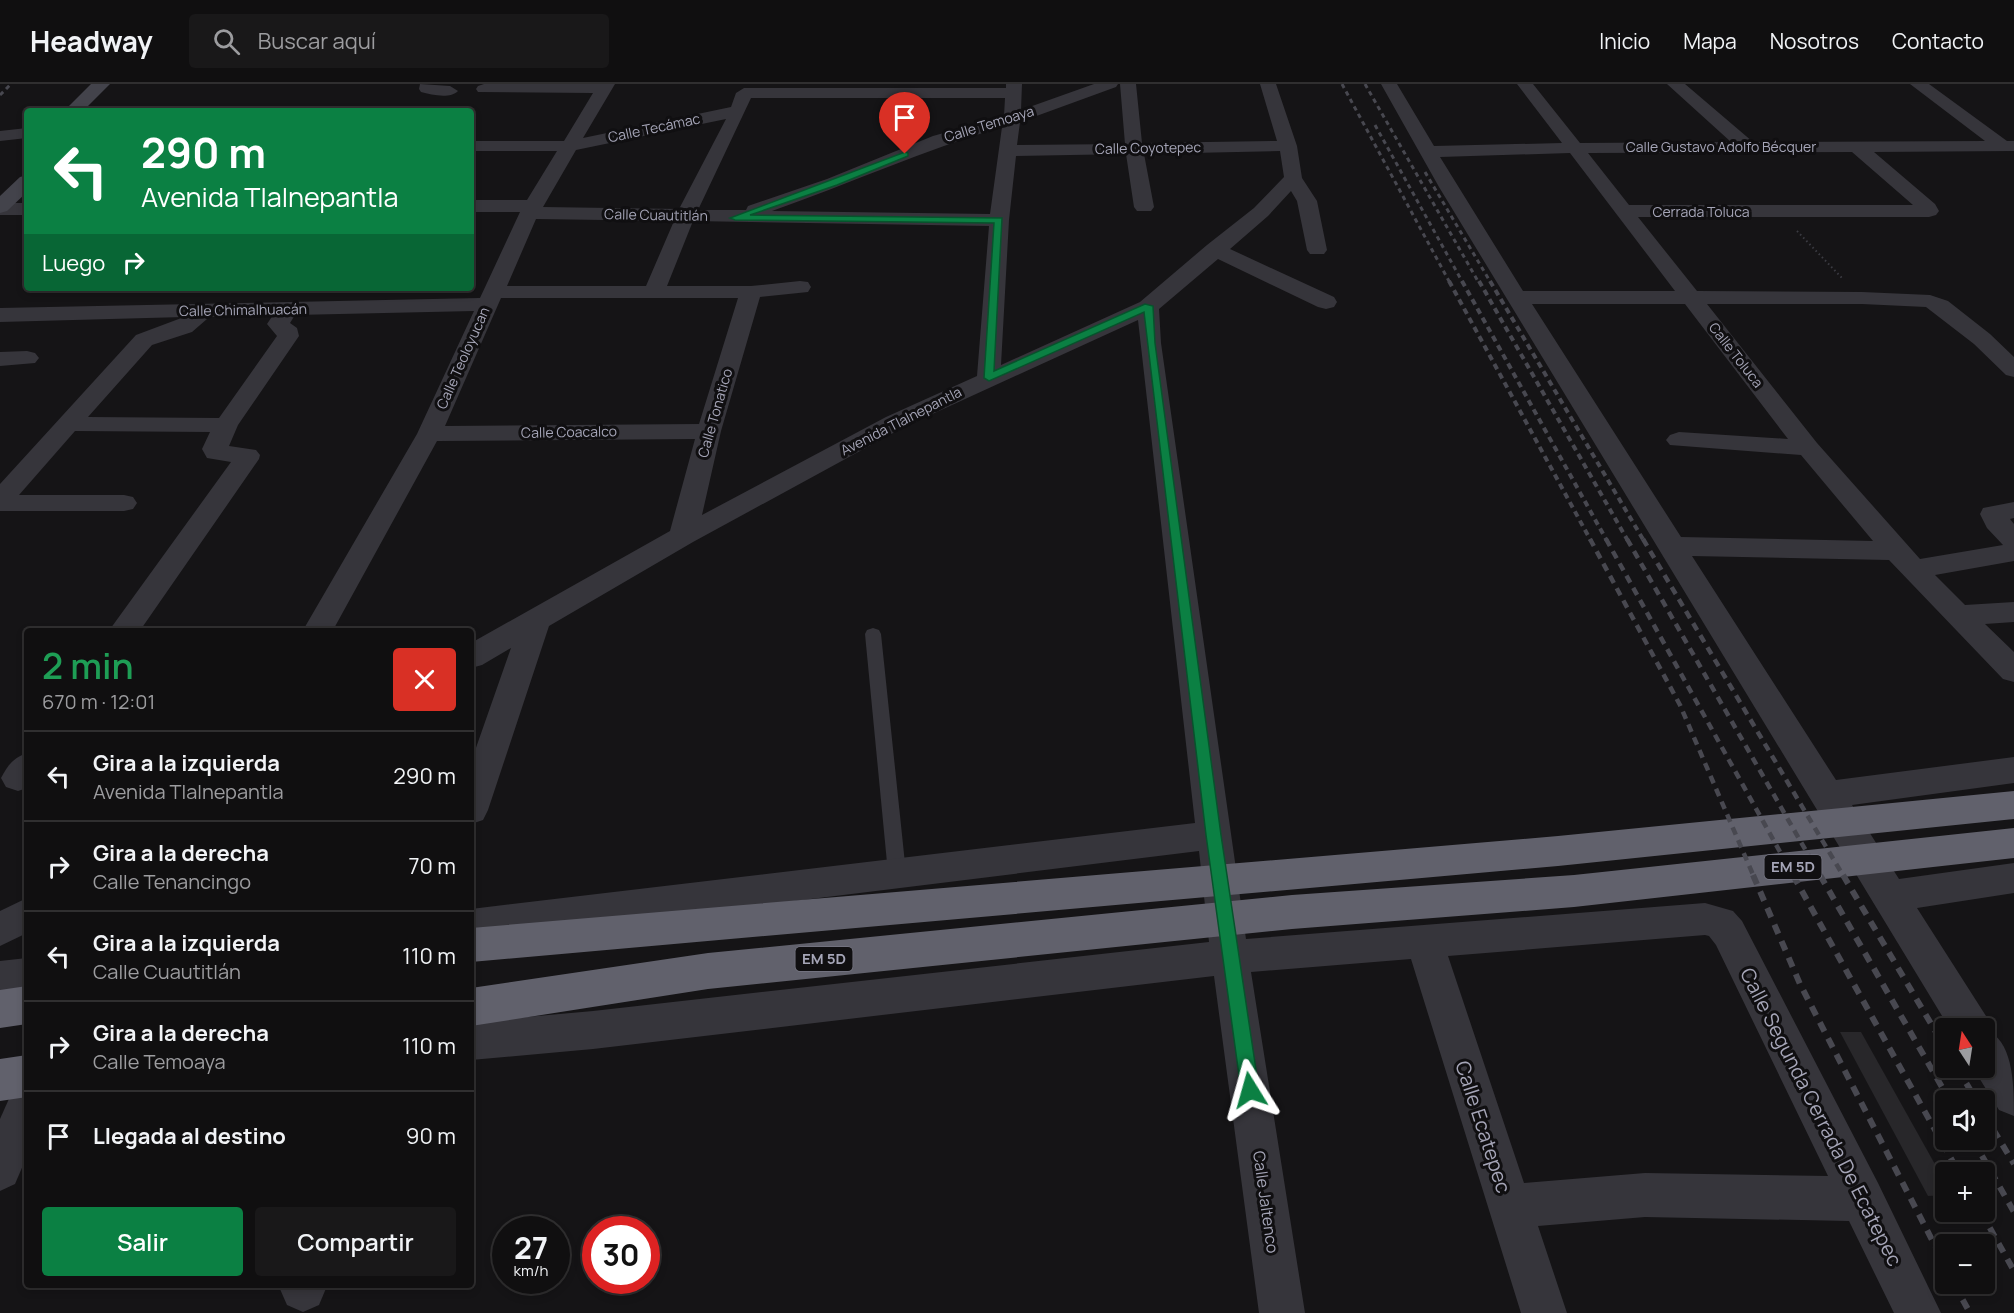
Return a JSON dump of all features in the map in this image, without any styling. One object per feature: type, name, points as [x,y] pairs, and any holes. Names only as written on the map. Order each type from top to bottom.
[{"type":"highway","name":"EM 5D","points":[[474,945],[1558,851],[1999,807]]},
{"type":"highway","name":"EM 5D","points":[[474,1007],[708,970],[1179,923],[2014,855]]},
{"type":"highway","points":[[0,1009],[24,1005]]},
{"type":"highway","points":[[0,1080],[24,1076]]},
{"type":"main road","points":[[76,108],[100,84]]},
{"type":"main road","points":[[0,208],[24,184]]},
{"type":"street","points":[[428,84],[427,89],[450,91]]},
{"type":"street","name":"Calle Temoaya","points":[[735,218],[834,183],[939,140],[1012,119],[1110,84]]},
{"type":"street","points":[[1128,84],[1134,149],[1144,207]]},
{"type":"street","points":[[1269,84],[1288,146],[1293,178],[1307,201],[1317,250]]},
{"type":"street","points":[[1389,84],[1448,186],[1965,1018]]},
{"type":"street","name":"Calle Toluca","points":[[1524,84],[1808,448],[1905,561],[2014,671]]},
{"type":"street","points":[[1675,84],[1749,148]]},
{"type":"street","points":[[1918,84],[2009,146]]},
{"type":"street","points":[[484,89],[606,86]]},
{"type":"street","name":"Calle Teoloyucan","points":[[319,628],[429,434],[532,209],[606,86]]},
{"type":"street","points":[[989,378],[999,220],[1014,89]]},
{"type":"street","name":"Calle Tecámac","points":[[474,146],[571,146],[742,96],[1014,89]]},
{"type":"street","points":[[653,293],[686,215],[742,96]]},
{"type":"street","points":[[0,136],[24,133]]},
{"type":"street","name":"Calle Coyotepec","points":[[1008,150],[1288,146]]},
{"type":"street","name":"Calle Gustavo Adolfo Bécquer","points":[[1428,152],[1574,148],[2009,146]]},
{"type":"street","name":"Cerrada Toluca","points":[[1623,211],[1929,211],[1857,147]]},
{"type":"street","name":"Avenida Tlalnepantla","points":[[474,655],[683,536],[895,422],[1148,306],[1261,212],[1293,178]]},
{"type":"street","name":"Calle Cuautitlán","points":[[474,206],[735,218],[999,220]]},
{"type":"street","points":[[0,208],[24,209]]},
{"type":"street","points":[[1214,249],[1326,302]]},
{"type":"street","name":"Calle Chimalhuacán","points":[[0,315],[288,309],[490,298],[751,292],[800,287]]},
{"type":"street","name":"Calle Tonatico","points":[[683,536],[709,431],[751,292]]},
{"type":"street","points":[[1517,297],[1862,297],[1930,301],[1940,306],[1982,339],[2014,370]]},
{"type":"street","name":"Calle Jaltenco","points":[[1148,306],[1150,343],[1230,957],[1282,1313]]},
{"type":"street","points":[[126,628],[246,459],[247,455],[216,453],[215,448],[226,424],[288,336],[289,333],[278,324],[288,309]]},
{"type":"street","points":[[0,501],[144,340],[156,334],[188,326],[204,311]]},
{"type":"street","points":[[0,358],[27,358]]},
{"type":"street","points":[[67,424],[226,424]]},
{"type":"street","name":"Calle Coacalco","points":[[429,434],[709,431]]},
{"type":"street","points":[[1678,440],[1808,448]]},
{"type":"street","points":[[0,501],[124,503]]},
{"type":"street","points":[[2014,510],[1993,514],[1997,522],[2014,540]]},
{"type":"street","points":[[1672,546],[1905,561],[2014,552]]},
{"type":"street","points":[[1961,615],[2014,612]]},
{"type":"street","points":[[474,801],[536,620]]},
{"type":"street","points":[[1826,795],[2014,770]]},
{"type":"street","points":[[474,925],[1214,835]]},
{"type":"street","points":[[1889,896],[2014,855]]},
{"type":"street","points":[[0,930],[24,916]]},
{"type":"street","name":"Calle Segunda Cerrada De Ecatepec","points":[[1424,940],[1706,919],[1719,922],[1729,933],[1918,1313]]},
{"type":"street","points":[[474,1041],[593,1030],[1230,957],[1424,940]]},
{"type":"street","name":"Calle Ecatepec","points":[[1424,940],[1544,1313]]},
{"type":"street","points":[[0,978],[24,975]]},
{"type":"street","points":[[1995,1066],[2014,1096]]},
{"type":"street","points":[[0,1098],[24,1094]]},
{"type":"street","points":[[0,1168],[24,1113]]},
{"type":"street","points":[[1508,1206],[1645,1195],[1863,1199]]},
{"type":"lane","points":[[873,634],[897,873]]},
{"type":"path","points":[[1779,212],[1862,297]]},
{"type":"building","points":[[1840,1032],[1861,1032],[1935,1164],[1935,1196],[1928,1196]]},
{"type":"railway","points":[[0,95],[11,84]]},
{"type":"railway","points":[[1342,84],[1450,283]]},
{"type":"railway","points":[[1365,84],[1479,283]]},
{"type":"railway","points":[[1375,125],[1463,283]]},
{"type":"railway","points":[[1425,172],[1491,283]]},
{"type":"railway","points":[[1449,281],[1591,541]]},
{"type":"railway","points":[[1462,281],[1607,541]]},
{"type":"railway","points":[[1479,281],[1628,541]]},
{"type":"railway","points":[[1490,281],[1644,541]]},
{"type":"railway","points":[[1590,539],[1680,705],[1754,877]]},
{"type":"railway","points":[[1606,539],[1794,877]]},
{"type":"railway","points":[[1627,539],[1821,877]]},
{"type":"railway","points":[[1643,539],[1844,877]]},
{"type":"railway","points":[[1753,875],[1800,984],[1935,1246]]},
{"type":"railway","points":[[1793,875],[1953,1162]]},
{"type":"railway","points":[[1820,875],[1944,1090]]},
{"type":"railway","points":[[1843,875],[1935,1030]]},
{"type":"railway","points":[[1963,1078],[1970,1090]]},
{"type":"railway","points":[[1995,1132],[2014,1164]]},
{"type":"railway","points":[[1979,1150],[2014,1212]]},
{"type":"railway","points":[[1987,1222],[2014,1271]]},
{"type":"railway","points":[[1960,1294],[1970,1313]]},
{"type":"route","points":[[905,154],[834,183],[735,218],[999,220],[989,378],[1148,306],[1150,343],[1214,835],[1250,1090]]}]
